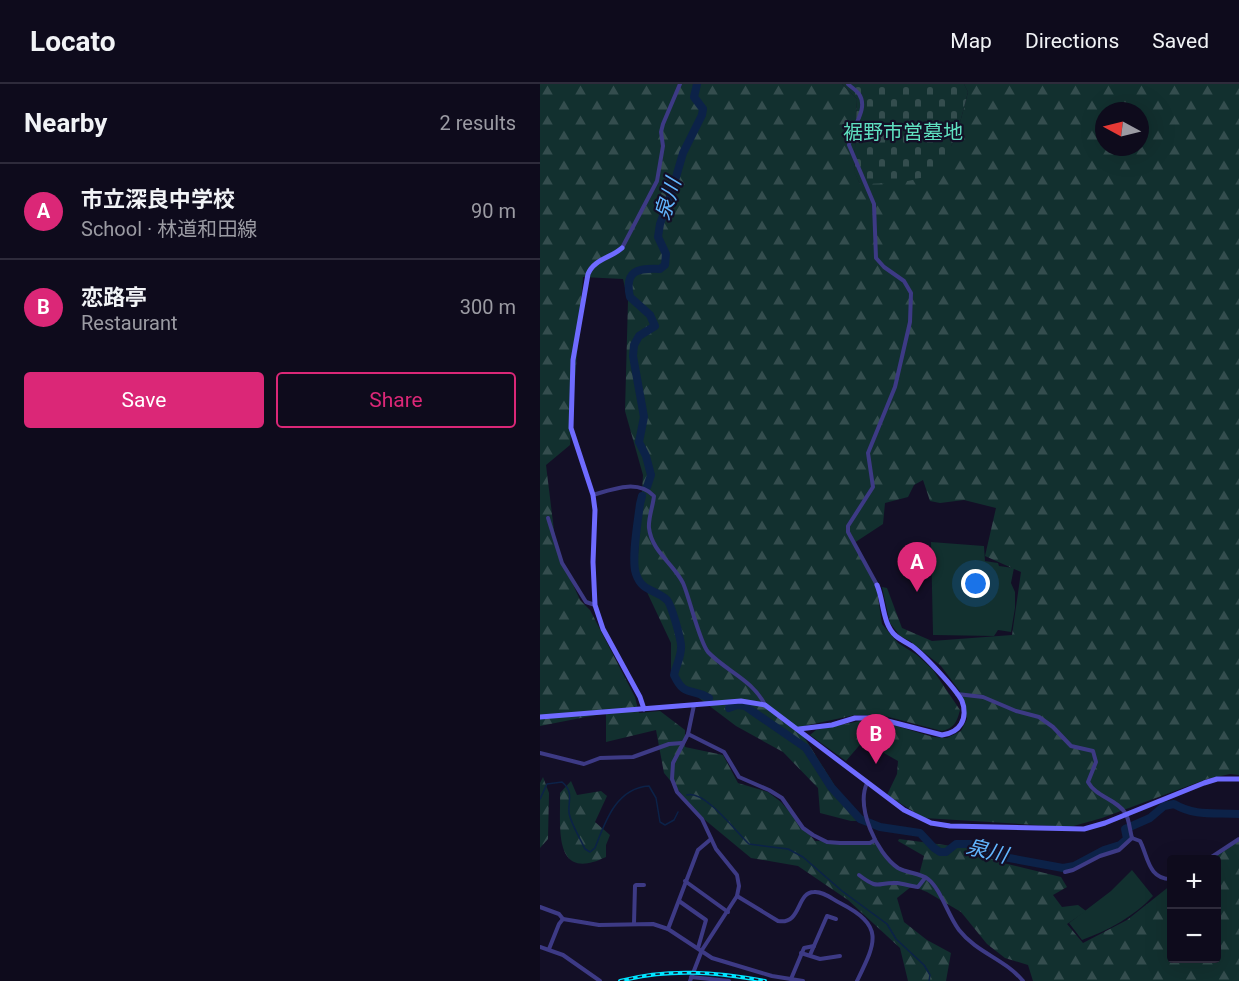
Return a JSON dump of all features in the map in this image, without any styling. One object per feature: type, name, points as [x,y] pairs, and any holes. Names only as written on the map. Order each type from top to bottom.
[{"type":"street","points":[[644,709],[640,697],[603,629],[595,605],[593,562],[595,510],[593,495],[571,428],[573,360],[590,269],[622,248],[657,181],[663,146],[661,132],[680,84]]},
{"type":"street","points":[[799,729],[832,725],[855,718],[876,718],[942,735],[949,734],[960,726],[964,711],[962,700],[928,660],[896,636],[886,622],[884,604],[878,585],[848,532],[848,526],[873,487],[868,453],[895,387],[910,322],[912,292],[904,281],[884,267],[876,258],[874,204],[849,145],[849,138],[858,120],[860,95],[848,84]]},
{"type":"street","points":[[593,495],[621,487],[633,487],[652,493],[654,496],[650,533],[658,552],[680,576],[706,650],[760,693],[765,705]]},
{"type":"street","points":[[548,518],[562,563],[586,602],[595,605]]},
{"type":"street","points":[[956,694],[983,698],[1039,717],[1053,727],[1071,747],[1093,751],[1096,762],[1088,782],[1092,789],[1117,805],[1126,815],[1132,838]]},
{"type":"street","points":[[540,717],[741,701],[765,705],[867,783],[918,818],[950,826],[1073,830],[1095,827],[1210,781],[1239,779]]},
{"type":"street","points":[[694,705],[688,734],[673,763],[672,779],[677,792],[702,819],[719,854],[737,875],[740,886],[728,912],[700,949]]},
{"type":"street","points":[[688,734],[724,752],[739,777],[782,798],[803,828],[813,836],[827,842],[840,843],[870,843],[875,840]]},
{"type":"street","points":[[540,753],[584,764],[600,758],[633,757],[669,744],[682,743]]},
{"type":"street","points":[[867,783],[863,797],[869,827],[875,840],[897,867],[925,878],[932,884],[954,924],[966,939],[1007,965],[1023,981]]},
{"type":"street","points":[[1065,872],[1119,850],[1132,838]]},
{"type":"street","points":[[1132,838],[1140,841],[1152,871],[1167,879]]},
{"type":"street","points":[[668,929],[698,850],[711,839]]},
{"type":"street","points":[[1215,855],[1239,839]]},
{"type":"street","points":[[859,875],[870,884],[879,886],[895,883],[918,887],[925,878]]},
{"type":"street","points":[[685,881],[728,912]]},
{"type":"street","points":[[634,923],[635,886],[644,885]]},
{"type":"street","points":[[737,896],[778,921],[785,922],[792,918],[806,895],[812,892],[823,894],[858,912],[874,936],[873,945],[857,981]]},
{"type":"street","points":[[679,901],[706,920],[690,979],[729,981]]},
{"type":"street","points":[[540,907],[559,914],[563,920],[599,925],[653,924],[668,929],[712,958],[772,976],[803,981]]},
{"type":"street","points":[[810,956],[827,916],[836,919]]},
{"type":"street","points":[[549,949],[559,924],[563,920]]},
{"type":"street","points":[[791,979],[801,952],[804,948],[814,946]]},
{"type":"street","points":[[540,947],[563,955],[600,981]]},
{"type":"street","points":[[801,952],[819,959],[840,956]]},
{"type":"green space","points":[[540,84],[842,84],[857,99],[854,171],[860,184],[901,180],[950,162],[951,146],[956,138],[968,92],[964,84],[1239,84],[1239,775],[1230,774],[1207,779],[1102,818],[1070,827],[924,818],[887,795],[897,774],[898,761],[863,741],[846,761],[810,735],[816,730],[877,720],[933,737],[947,738],[961,731],[967,719],[961,693],[941,666],[910,641],[900,636],[890,623],[882,587],[887,588],[902,628],[932,641],[1012,635],[1021,572],[985,556],[996,508],[964,500],[940,503],[930,501],[923,480],[914,485],[908,497],[885,503],[883,524],[854,543],[876,584],[882,624],[898,643],[917,655],[933,670],[960,710],[959,714],[952,726],[942,731],[881,715],[855,715],[804,726],[804,737],[837,789],[859,813],[863,821],[851,821],[820,813],[818,788],[783,752],[736,726],[671,677],[671,643],[637,571],[643,475],[625,411],[628,301],[623,279],[583,277],[570,445],[546,465],[556,547],[580,600],[590,610],[635,697],[639,713],[660,711],[685,730],[685,747],[723,755],[738,783],[768,792],[781,802],[815,841],[873,842],[898,867],[919,875],[924,856],[898,841],[899,839],[968,848],[999,862],[1061,877],[1067,887],[1053,895],[1062,907],[1078,905],[1086,911],[1067,924],[1083,943],[1127,920],[1167,888],[1167,963],[1221,963],[1221,855],[1215,855],[1239,839],[1239,981],[1033,981],[1028,965],[1005,958],[987,944],[961,912],[912,886],[897,898],[904,922],[927,940],[951,953],[946,981],[908,981],[900,948],[848,900],[798,866],[751,858],[699,815],[664,773],[656,730],[606,742],[606,713],[540,726]]},
{"type":"green space","name":"裾野市営墓地","points":[[842,84],[964,84],[968,92],[956,138],[951,146],[951,162],[931,175],[908,181],[860,184],[854,172],[857,99]]},
{"type":"green space","points":[[931,542],[984,546],[985,561],[1014,568],[1011,583],[1015,592],[1015,608],[1011,632],[998,630],[994,636],[933,635]]},
{"type":"green space","points":[[543,777],[549,793],[548,839],[540,848],[540,783]]},
{"type":"green space","points":[[571,781],[577,795],[601,791],[607,796],[595,822],[610,835],[606,845],[606,857],[589,863],[576,863],[568,857],[563,848],[560,793]]},
{"type":"green space","points":[[1132,870],[1153,896],[1120,922],[1082,940],[1069,923],[1111,891]]},
{"type":"waterway","name":"泉川","points":[[647,487],[651,475],[639,442],[644,417],[633,356],[634,345],[639,336],[655,326],[650,315],[630,297],[629,281],[634,272],[660,269],[665,265],[666,254],[658,237],[660,224],[683,153],[702,115],[703,109],[694,97],[697,84]]},
{"type":"waterway","name":"泉川","points":[[642,496],[635,550],[636,574],[645,587],[667,600],[671,608],[681,644],[674,675],[678,682],[681,687],[709,698]]},
{"type":"waterway","name":"泉川","points":[[729,708],[737,705],[745,706],[806,748],[831,787],[860,819],[880,827],[920,833],[940,852],[946,852],[956,844],[970,844],[998,856],[1063,868],[1074,866],[1104,850],[1120,845],[1127,839],[1125,829],[1150,818],[1164,806],[1174,804],[1190,811],[1239,814]]},
{"type":"waterway","points":[[540,799],[547,784],[562,782],[566,786],[569,793],[569,813],[572,822],[585,849],[590,852],[595,848],[613,808],[628,793],[638,788],[649,786],[656,798],[660,822],[665,825],[674,820],[678,812]]},
{"type":"waterway","points":[[687,795],[694,795],[711,805],[749,844],[788,849],[803,857],[842,891],[887,924],[896,939],[924,965],[930,975],[929,981]]},
{"type":"railway","points":[[620,981],[674,973],[729,975],[765,981]]},
{"type":"place","name":"市立深良中学校","points":[[917,592]]},
{"type":"place","name":"恋路亭","points":[[876,764]]}]
